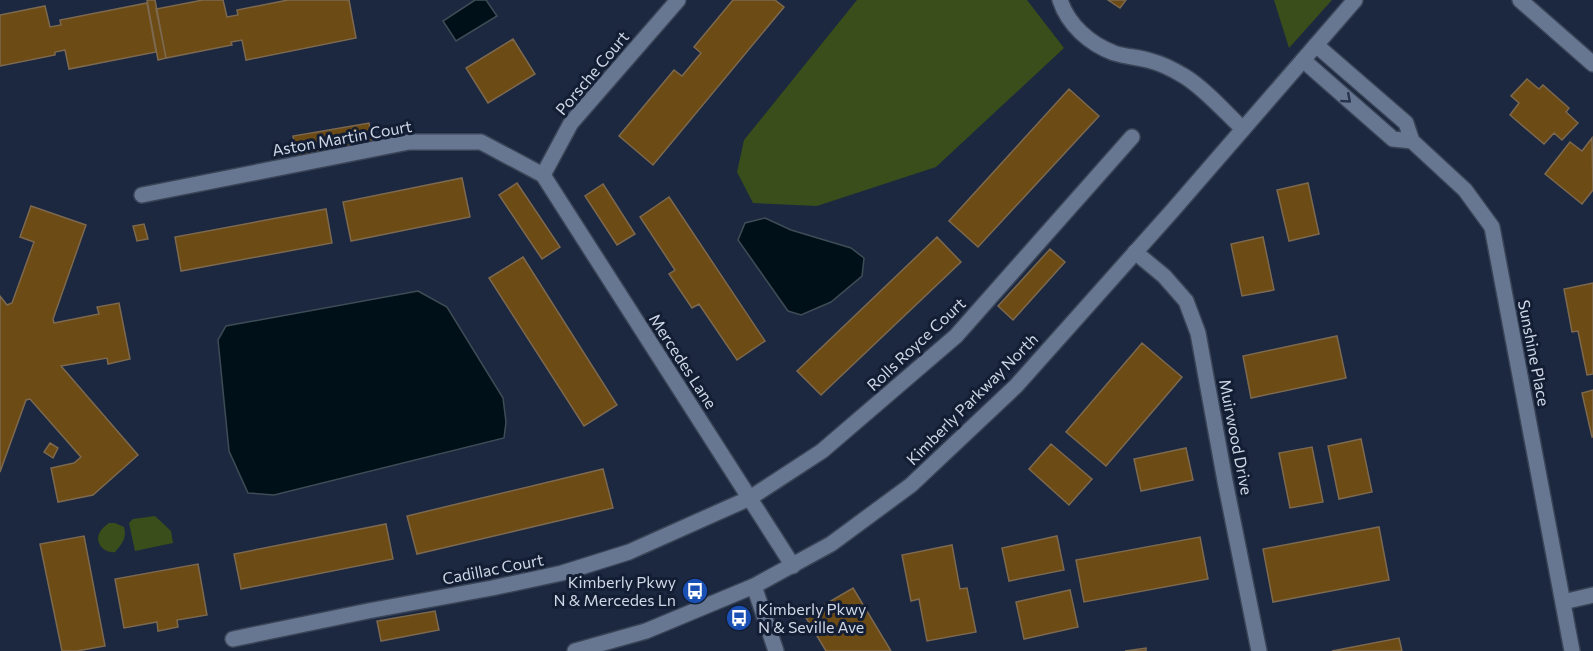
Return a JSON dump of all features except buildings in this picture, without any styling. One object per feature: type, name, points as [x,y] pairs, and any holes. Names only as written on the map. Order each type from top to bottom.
[{"type":"street","points":[[1060,0],[1067,17],[1081,34],[1095,44],[1114,53],[1169,67],[1188,78],[1243,129]]},
{"type":"street","name":"Kimberly Parkway North","points":[[575,651],[646,631],[754,586],[831,544],[911,485],[1016,386],[1355,0]]},
{"type":"street","name":"Porsche Court","points":[[543,175],[571,123],[674,2]]},
{"type":"street","points":[[1529,3],[1593,64]]},
{"type":"street","name":"Sunshine Place","points":[[1316,45],[1406,123],[1412,141],[1465,190],[1492,227],[1572,651]]},
{"type":"street","name":"Sunshine Place","points":[[1303,60],[1393,139],[1412,141]]},
{"type":"street","name":"Rolls Royce Court","points":[[750,498],[822,451],[956,336],[1132,137]]},
{"type":"street","name":"Aston Martin Court","points":[[142,195],[410,142],[481,142],[543,175]]},
{"type":"street","name":"Mercedes Lane","points":[[543,175],[794,566]]},
{"type":"street","name":"Muirwood Drive","points":[[1135,252],[1164,276],[1186,302],[1198,333],[1259,651]]},
{"type":"street","name":"Cadillac Court","points":[[233,639],[368,610],[562,573],[629,552],[750,498]]},
{"type":"street","points":[[754,586],[776,651]]},
{"type":"street","points":[[1563,602],[1593,595]]},
{"type":"green space","points":[[857,0],[1027,0],[1064,48],[936,167],[817,206],[753,203],[737,172],[744,140]]},
{"type":"green space","points":[[1274,0],[1332,0],[1289,48]]},
{"type":"green space","points":[[155,516],[171,531],[173,543],[135,551],[129,523],[133,519]]},
{"type":"green space","points":[[109,523],[124,527],[123,541],[115,552],[104,550],[98,541],[100,532]]},
{"type":"shaded area","points":[[475,0],[486,0],[497,16],[456,41],[443,21]]},
{"type":"shaded area","points":[[765,218],[791,230],[851,248],[864,258],[862,276],[831,302],[801,315],[788,311],[738,240],[745,223]]},
{"type":"shaded area","points":[[418,291],[447,307],[503,398],[506,422],[504,438],[274,495],[248,493],[229,451],[218,340],[226,326]]},
{"type":"place","name":"Kimberly Pkwy N & Mercedes Ln","points":[[695,591]]},
{"type":"place","name":"Kimberly Pkwy N & Seville Ave","points":[[739,618]]}]
